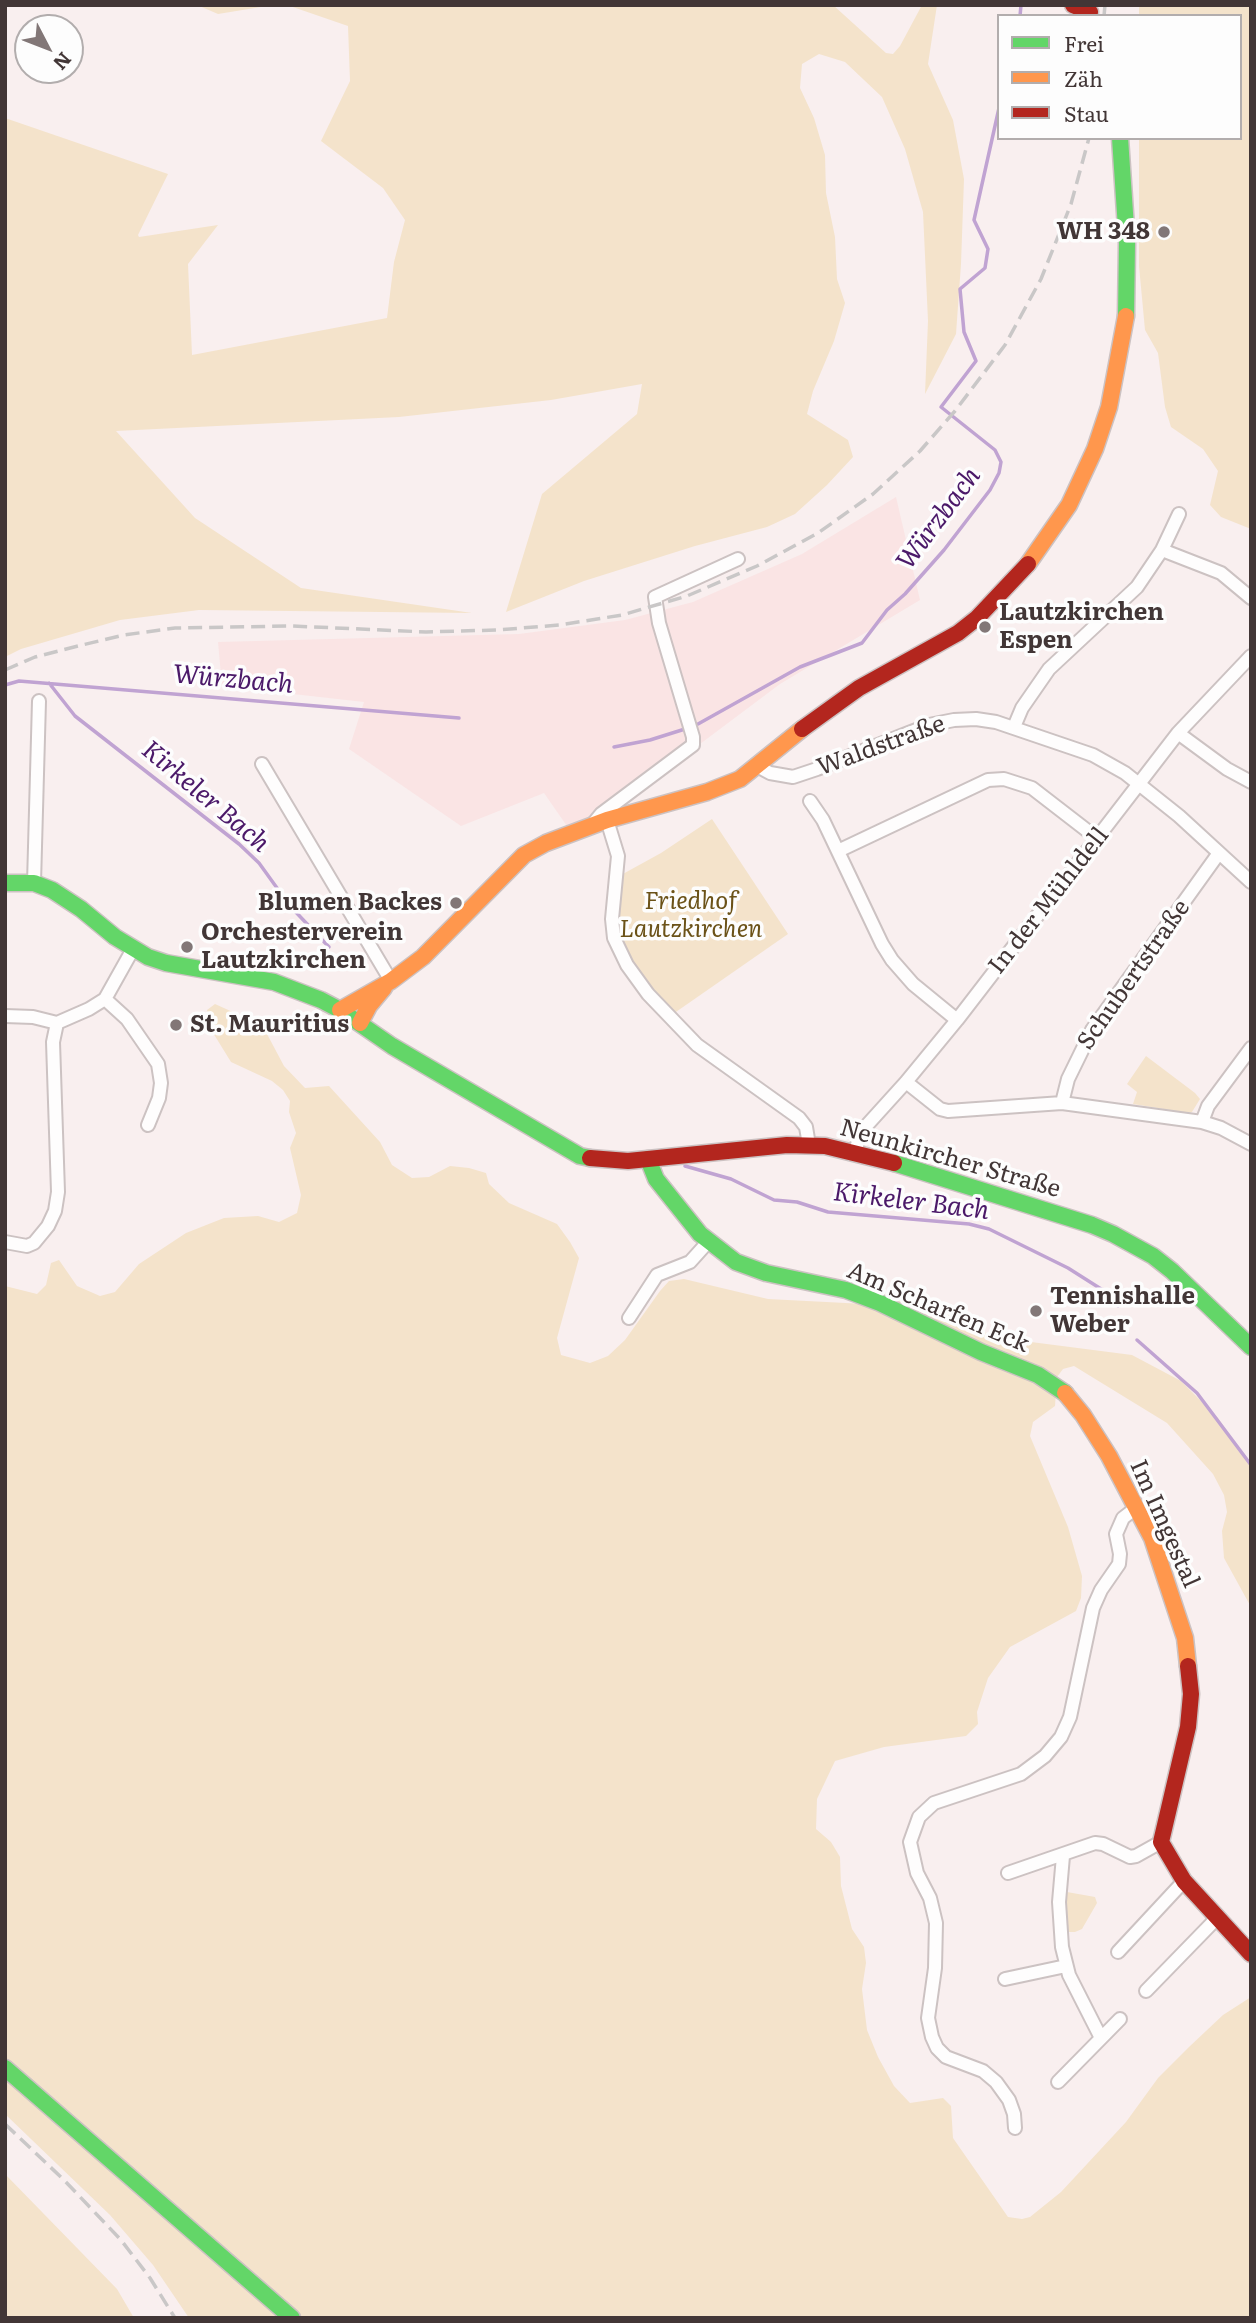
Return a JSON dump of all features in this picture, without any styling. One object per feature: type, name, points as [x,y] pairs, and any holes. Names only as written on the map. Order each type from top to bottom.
[{"type":"main road","points":[[1073,5],[1090,11]]},
{"type":"main road","points":[[340,1010],[391,981],[438,945],[496,881],[524,855],[546,843],[599,823],[725,786],[757,766],[827,709],[859,688],[933,649],[967,626],[1012,582],[1054,529],[1081,483],[1109,407],[1127,309],[1126,207],[1120,140]]},
{"type":"main road","points":[[5,883],[34,883]]},
{"type":"main road","name":"Neunkircher Straße","points":[[34,883],[68,899],[133,949],[166,963],[249,976],[285,985],[340,1010],[392,1046],[580,1156],[608,1161],[648,1159],[787,1145],[855,1151],[1114,1234],[1153,1256],[1172,1271],[1251,1347]]},
{"type":"main road","points":[[360,1023],[369,1006],[391,981]]},
{"type":"main road","name":"Am Scharfen Eck","points":[[648,1159],[656,1180],[708,1242],[749,1269],[846,1290],[864,1297],[981,1352],[1038,1375],[1069,1397]]},
{"type":"main road","name":"Im Imgestal","points":[[1069,1397],[1099,1439],[1156,1549],[1185,1638],[1191,1694],[1184,1751],[1161,1842]]},
{"type":"main road","points":[[1161,1842],[1184,1881],[1251,1954]]},
{"type":"main road","points":[[5,2067],[292,2318]]},
{"type":"street","points":[[1014,727],[1022,708],[1049,669],[1137,587],[1162,550],[1179,514]]},
{"type":"street","points":[[1162,550],[1221,573],[1251,598]]},
{"type":"street","points":[[738,559],[654,597],[659,623],[691,728],[693,745],[601,814],[599,823],[618,856],[612,919],[614,938],[627,965],[648,994],[697,1045],[799,1118],[806,1127],[809,1145]]},
{"type":"street","name":"In der Mühldell","points":[[855,1151],[868,1124],[957,1020],[1178,733],[1251,656]]},
{"type":"street","points":[[34,883],[39,701]]},
{"type":"street","name":"Waldstraße","points":[[757,766],[770,774],[793,776],[929,725],[954,720],[976,719],[1014,727],[1111,764],[1179,816],[1251,881]]},
{"type":"street","points":[[1178,733],[1227,769],[1251,782]]},
{"type":"street","points":[[262,764],[391,981]]},
{"type":"street","points":[[838,851],[988,780],[1004,779],[1032,788],[1098,839]]},
{"type":"street","points":[[810,801],[892,960],[913,984],[957,1020]]},
{"type":"street","name":"Schubertstraße","points":[[1062,1103],[1068,1079],[1092,1030],[1219,853]]},
{"type":"street","points":[[5,1016],[33,1017],[58,1023],[89,1009],[105,999],[133,949]]},
{"type":"street","points":[[105,999],[127,1019],[158,1064],[159,1098],[148,1125]]},
{"type":"street","points":[[5,1242],[27,1246],[34,1243],[41,1237],[55,1211],[58,1192],[53,1042],[58,1023]]},
{"type":"street","points":[[1202,1122],[1208,1106],[1251,1048]]},
{"type":"street","points":[[906,1082],[940,1109],[948,1111],[1062,1103],[1202,1122],[1221,1128],[1251,1144]]},
{"type":"street","points":[[629,1318],[657,1275],[690,1262],[708,1242]]},
{"type":"street","points":[[1015,2128],[1009,2100],[996,2082],[983,2071],[946,2057],[937,2048],[932,2037],[928,2018],[936,1923],[930,1898],[917,1872],[910,1842],[919,1817],[934,1803],[1021,1774],[1045,1756],[1061,1737],[1070,1717],[1093,1608],[1101,1590],[1119,1564],[1116,1534],[1123,1518],[1136,1508]]},
{"type":"street","points":[[1008,1873],[1095,1843],[1130,1857],[1161,1842]]},
{"type":"street","points":[[1063,1856],[1059,1926],[1066,1966],[1101,2038]]},
{"type":"street","points":[[1118,1952],[1184,1881]]},
{"type":"street","points":[[1146,1991],[1217,1918]]},
{"type":"street","points":[[1005,1979],[1066,1966]]},
{"type":"street","points":[[1058,2082],[1119,2019]]},
{"type":"shaded area","points":[[896,497],[920,600],[780,684],[612,813],[569,829],[544,793],[461,826],[349,749],[364,702],[222,686],[218,642],[519,634],[625,620],[693,602],[802,554]]},
{"type":"green space","points":[[197,5],[273,5],[218,14]]},
{"type":"green space","points":[[287,5],[833,5],[886,53],[893,54],[922,5],[937,5],[928,64],[953,120],[964,179],[956,334],[925,394],[928,321],[923,212],[905,149],[882,97],[845,62],[819,54],[802,64],[800,88],[814,118],[825,155],[826,193],[835,237],[837,279],[845,303],[807,414],[848,440],[853,457],[795,514],[767,527],[695,546],[584,581],[506,612],[542,494],[637,414],[642,384],[551,400],[399,417],[116,431],[195,518],[301,588],[472,613],[199,610],[120,620],[21,649],[5,657],[5,118],[168,174],[139,237],[218,225],[188,264],[192,355],[387,318],[394,262],[405,220],[383,188],[321,141],[350,81],[348,26]]},
{"type":"green space","points":[[1139,5],[1251,5],[1251,529],[1221,517],[1210,505],[1218,471],[1203,449],[1171,427],[1165,407],[1158,353],[1145,330],[1139,266],[1139,140],[1242,140],[1242,14],[1139,14]]},
{"type":"green space","name":"Friedhof Lautzkirchen","points":[[712,819],[788,934],[673,1014],[646,983],[624,948],[618,929],[621,875],[661,853]]},
{"type":"green space","points":[[215,1004],[257,1023],[267,1034],[284,1066],[305,1088],[329,1086],[380,1142],[392,1165],[412,1178],[429,1177],[450,1166],[486,1173],[489,1184],[509,1203],[557,1224],[579,1258],[557,1338],[561,1355],[590,1363],[608,1356],[625,1340],[669,1281],[684,1279],[768,1299],[865,1304],[884,1294],[933,1303],[963,1324],[1000,1338],[1132,1355],[1181,1381],[1218,1418],[1251,1466],[1251,1607],[1224,1558],[1222,1531],[1227,1512],[1224,1495],[1213,1474],[1167,1423],[1074,1366],[1063,1369],[1057,1377],[1055,1406],[1033,1422],[1030,1436],[1068,1527],[1082,1576],[1081,1598],[1076,1611],[1010,1647],[988,1678],[977,1712],[978,1724],[966,1736],[884,1747],[835,1761],[817,1799],[816,1829],[831,1842],[840,1857],[841,1886],[852,1929],[864,1947],[866,1963],[862,1989],[867,2030],[878,2057],[894,2086],[910,2103],[943,2098],[951,2106],[953,2138],[1008,2217],[1030,2217],[1061,2192],[1126,2122],[1158,2078],[1223,2015],[1251,1997],[1251,2318],[189,2318],[153,2265],[110,2215],[5,2114],[5,1286],[37,1294],[46,1285],[51,1263],[59,1260],[77,1286],[100,1296],[115,1292],[139,1264],[186,1233],[224,1218],[258,1216],[279,1222],[297,1213],[301,1195],[290,1148],[296,1133],[289,1112],[290,1101],[283,1090],[272,1081],[231,1062],[210,1028],[207,1010]]},
{"type":"green space","points":[[1146,1056],[1200,1099],[1192,1112],[1133,1104],[1137,1092],[1127,1084]]},
{"type":"green space","points":[[1067,1892],[1095,1897],[1097,1903],[1082,1929],[1075,1932],[1064,1932]]},
{"type":"green space","points":[[5,2174],[117,2289],[134,2318],[5,2318]]},
{"type":"waterway","name":"Würzbach","points":[[1020,14],[1021,5]]},
{"type":"waterway","name":"Würzbach","points":[[698,724],[800,667],[862,643],[887,610],[944,550],[990,490],[999,473],[1001,462],[995,450],[941,407],[976,361],[964,332],[960,289],[985,268],[988,249],[974,220],[997,117]]},
{"type":"waterway","name":"Würzbach","points":[[5,685],[19,681],[459,718]]},
{"type":"waterway","name":"Kirkeler Bach","points":[[49,683],[75,716],[239,844],[259,863],[290,906],[329,947]]},
{"type":"waterway","name":"Würzbach","points":[[614,747],[685,729]]},
{"type":"waterway","name":"Kirkeler Bach","points":[[685,1166],[731,1179],[774,1200],[797,1202],[828,1212],[969,1224],[989,1229],[1068,1268],[1109,1294],[1118,1306]]},
{"type":"waterway","name":"Kirkeler Bach","points":[[1137,1340],[1197,1393],[1251,1465]]},
{"type":"railway","points":[[1104,14],[1105,5]]},
{"type":"railway","points":[[5,670],[35,657],[82,645],[124,635],[175,628],[292,626],[426,632],[560,625],[622,615],[687,596],[757,566],[818,533],[873,494],[920,451],[955,411],[1005,345],[1041,279],[1071,204],[1088,140]]},
{"type":"railway","points":[[5,2124],[64,2180],[121,2240],[150,2278],[175,2318]]},
{"type":"traffic: fast","points":[[1120,140],[1127,243],[1126,316]]},
{"type":"traffic: fast","points":[[5,883],[34,883],[52,890],[81,909],[115,937],[148,957],[166,963],[274,982],[321,1000],[392,1046],[580,1156],[590,1158]]},
{"type":"traffic: fast","points":[[648,1159],[656,1179],[700,1234],[736,1262],[766,1273],[846,1290],[880,1303],[981,1352],[1038,1375],[1065,1393]]},
{"type":"traffic: fast","points":[[894,1163],[1113,1234],[1153,1256],[1172,1271],[1251,1347]]},
{"type":"traffic: fast","points":[[5,2068],[292,2318]]},
{"type":"traffic: slow","points":[[1028,564],[1069,505],[1095,449],[1109,407],[1126,316]]},
{"type":"traffic: slow","points":[[340,1010],[391,981],[423,957],[524,855],[546,843],[607,820],[707,792],[740,779],[802,729]]},
{"type":"traffic: slow","points":[[360,1023],[369,1006],[384,988]]},
{"type":"traffic: slow","points":[[1065,1393],[1083,1415],[1109,1456],[1152,1538],[1185,1638],[1188,1666]]},
{"type":"traffic: jam","points":[[1073,5],[1090,12]]},
{"type":"traffic: jam","points":[[802,729],[859,688],[958,633],[977,618],[1028,564]]},
{"type":"traffic: jam","points":[[590,1158],[628,1161],[787,1145],[825,1146],[894,1163]]},
{"type":"traffic: jam","points":[[1188,1666],[1191,1694],[1188,1727],[1161,1842],[1184,1881],[1251,1954]]},
{"type":"place","name":"WH 348","points":[[1164,232]]},
{"type":"place","name":"Lautzkirchen Espen","points":[[985,627]]},
{"type":"place","name":"Blumen Backes","points":[[456,903]]},
{"type":"place","name":"Orchesterverein Lautzkirchen","points":[[187,947]]},
{"type":"place","name":"St. Mauritius","points":[[176,1025]]},
{"type":"place","name":"Tennishalle Weber","points":[[1036,1311]]}]
